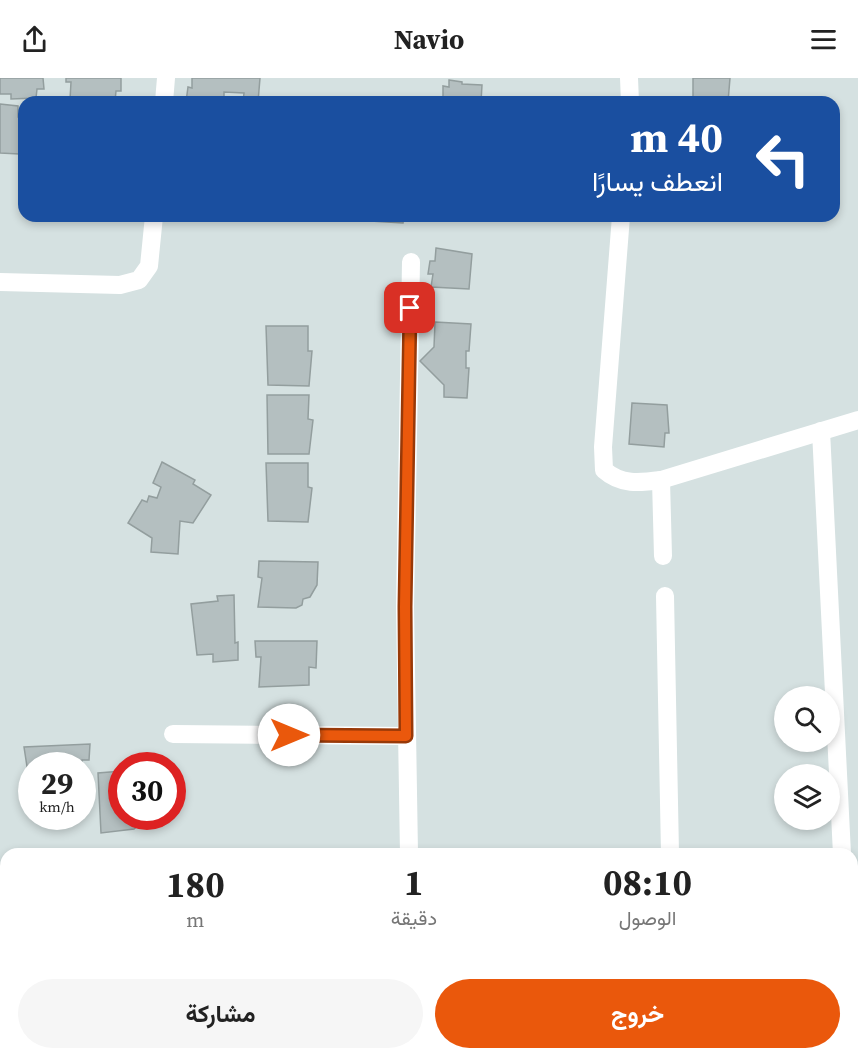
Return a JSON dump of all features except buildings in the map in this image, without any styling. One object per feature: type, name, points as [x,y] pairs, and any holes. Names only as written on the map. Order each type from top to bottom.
[{"type":"street","points":[[164,96],[166,78]]},
{"type":"street","points":[[629,78],[630,96]]},
{"type":"street","points":[[0,282],[120,285],[139,280],[149,266],[153,222]]},
{"type":"street","points":[[621,222],[603,447],[604,470],[611,476],[631,483],[661,480],[858,420]]},
{"type":"street","points":[[409,848],[405,607],[411,262]]},
{"type":"street","points":[[821,431],[842,848]]},
{"type":"street","points":[[661,480],[663,556]]},
{"type":"street","points":[[665,596],[670,848]]},
{"type":"street","points":[[173,734],[406,736]]},
{"type":"route","points":[[289,735],[406,736],[405,607],[410,308]]}]
